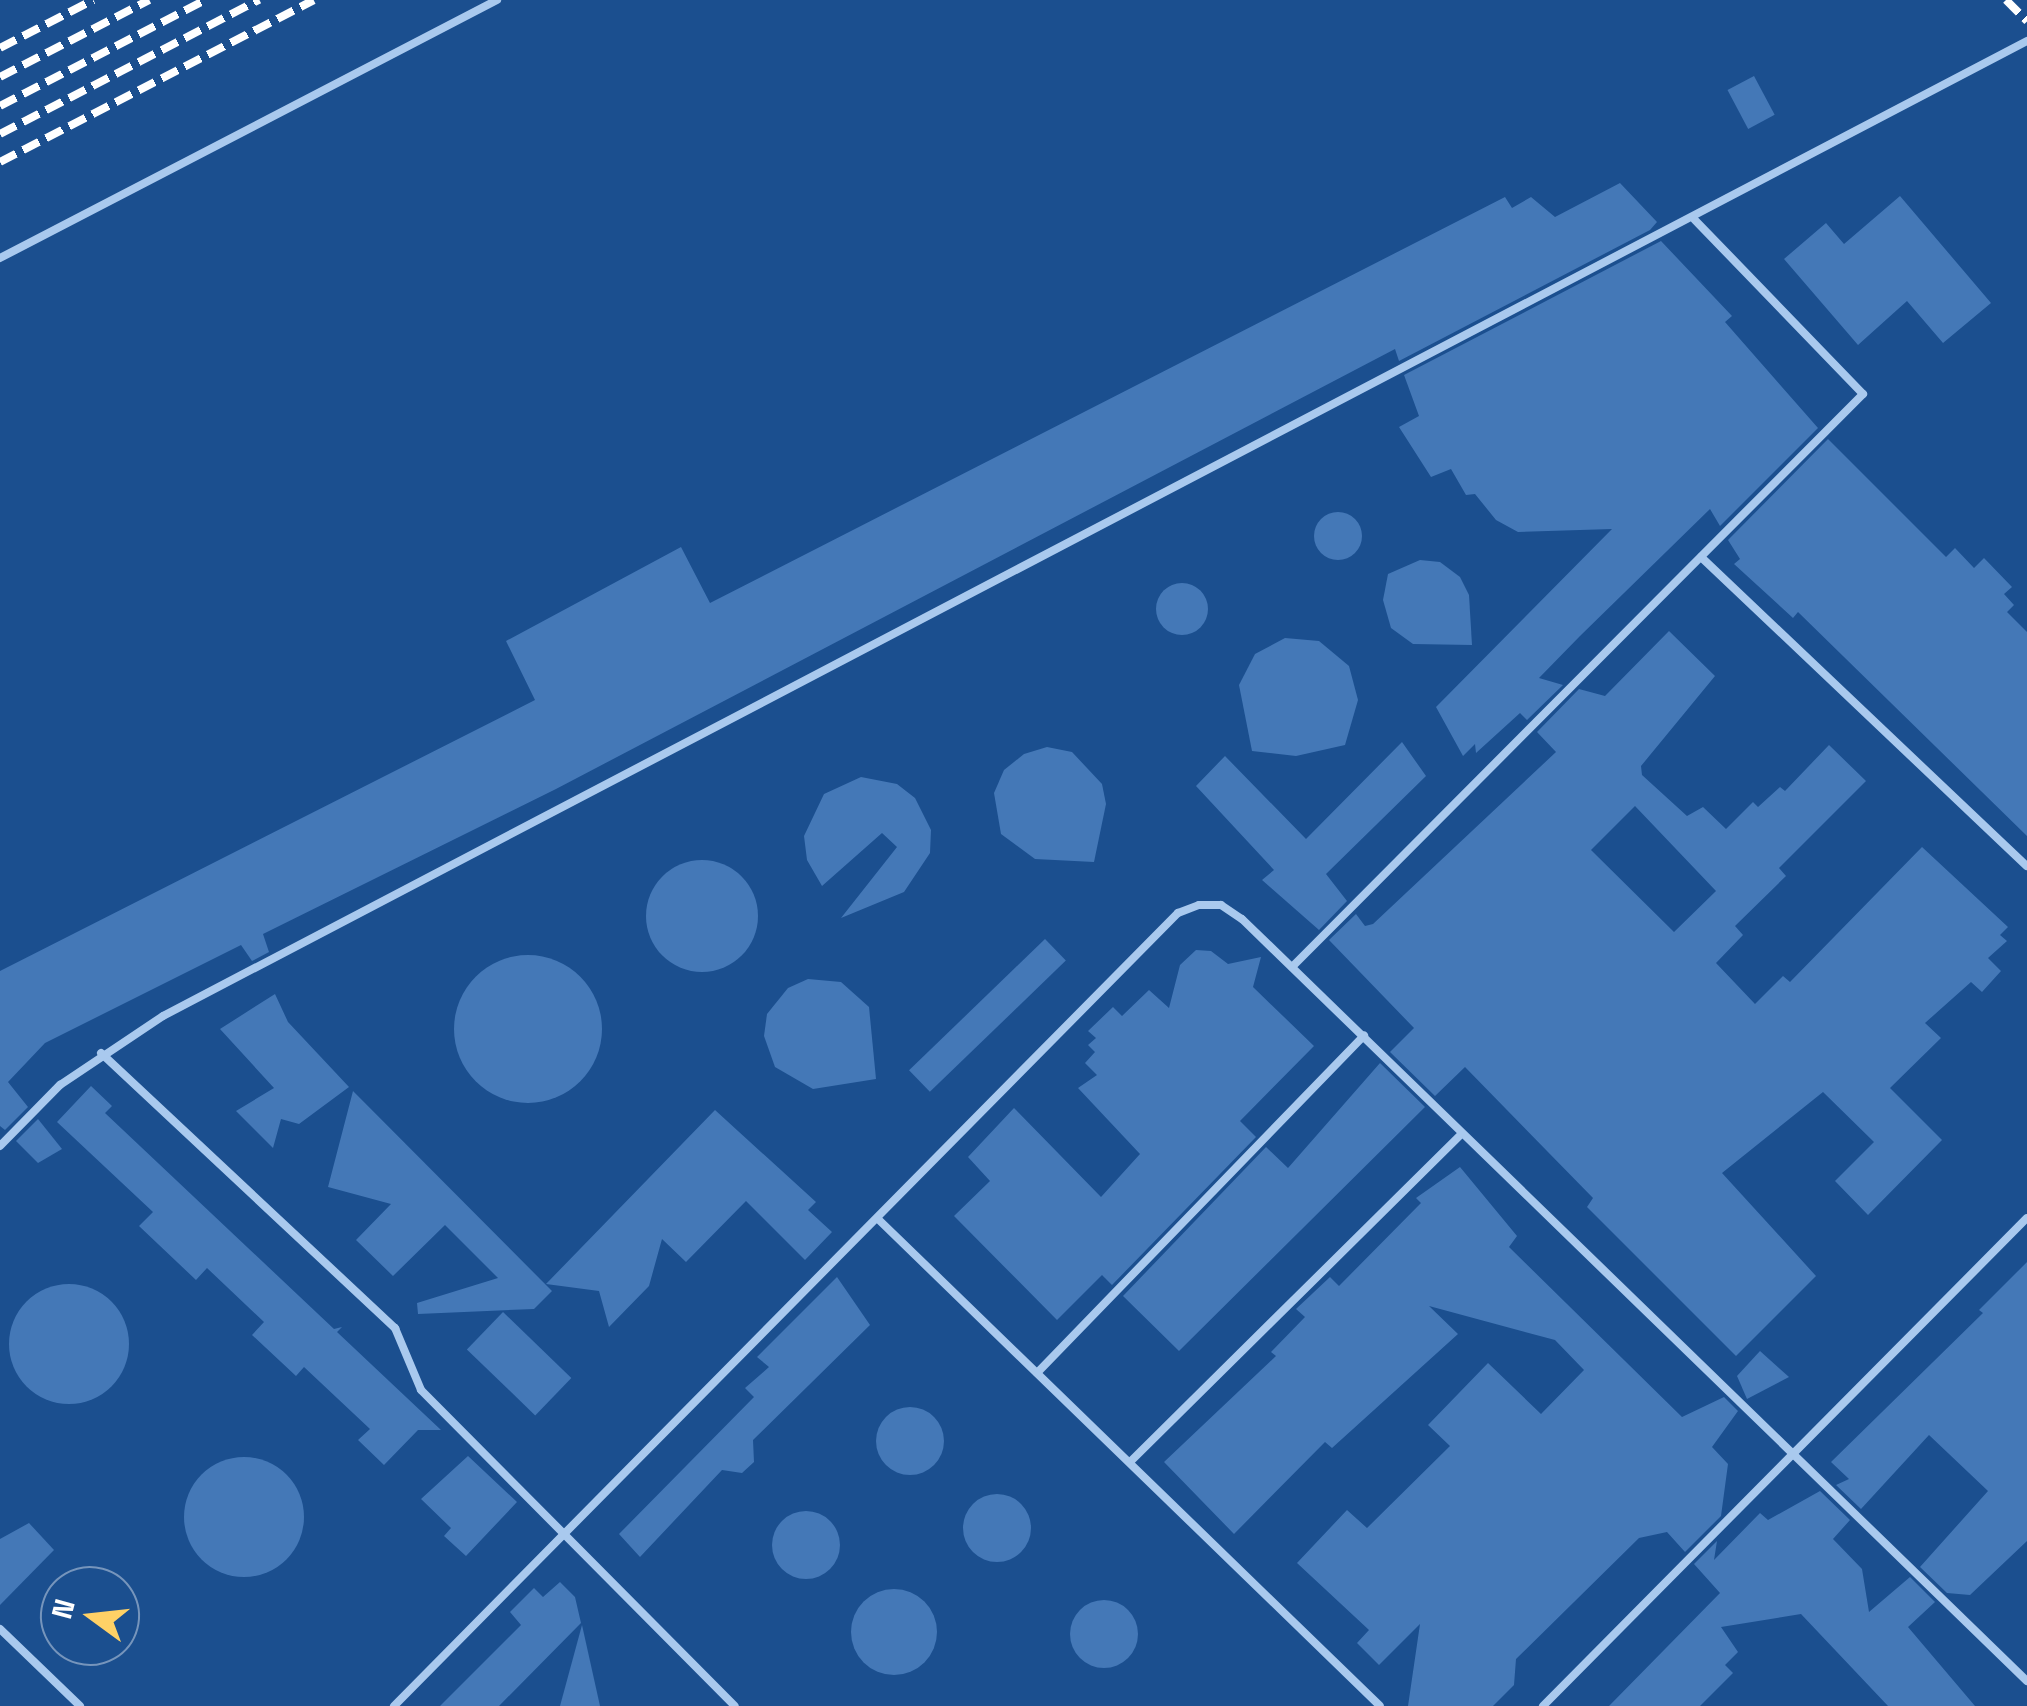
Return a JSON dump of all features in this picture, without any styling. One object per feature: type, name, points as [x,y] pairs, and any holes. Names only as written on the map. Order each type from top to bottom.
[{"type":"lane","points":[[0,258],[497,0]]},
{"type":"lane","points":[[0,1146],[101,1053],[1694,220],[2027,41]]},
{"type":"lane","points":[[1292,967],[1863,394],[1694,220]]},
{"type":"lane","points":[[1701,557],[2027,866]]},
{"type":"lane","points":[[394,1706],[1178,913],[1221,905],[1364,1036],[2027,1682]]},
{"type":"lane","points":[[1037,1373],[1364,1036]]},
{"type":"lane","points":[[101,1053],[395,1328],[421,1390],[735,1706]]},
{"type":"lane","points":[[1130,1462],[1462,1133]]},
{"type":"lane","points":[[1543,1706],[2027,1218]]},
{"type":"lane","points":[[878,1219],[1380,1706]]},
{"type":"lane","points":[[0,1629],[80,1706]]},
{"type":"building","points":[[1754,76],[1775,115],[1748,129],[1728,90]]},
{"type":"building","points":[[1620,183],[1657,222],[1650,230],[1399,361],[1395,349],[556,789],[263,934],[269,952],[252,961],[241,945],[45,1043],[8,1082],[28,1107],[5,1130],[0,1126],[0,971],[535,700],[506,641],[681,547],[710,603],[1505,197],[1512,208],[1531,197],[1555,217]]},
{"type":"building","points":[[1900,196],[1991,303],[1943,343],[1907,301],[1858,345],[1784,259],[1826,223],[1844,244]]},
{"type":"building","points":[[1661,241],[1732,316],[1725,322],[1818,428],[1720,526],[1710,509],[1580,636],[1539,678],[1563,685],[1527,720],[1520,713],[1476,753],[1475,744],[1463,756],[1436,707],[1612,529],[1518,532],[1496,520],[1475,494],[1466,495],[1451,469],[1431,477],[1399,427],[1419,416],[1404,375]]},
{"type":"building","points":[[1828,439],[1946,557],[1955,548],[1974,568],[1984,558],[2012,587],[2004,594],[2014,605],[2007,612],[2027,632],[2027,836],[1798,612],[1793,618],[1734,564],[1740,559],[1728,540]]},
{"type":"building","points":[[1338,512],[1355,519],[1362,536],[1355,553],[1338,560],[1321,553],[1314,536],[1321,519]]},
{"type":"building","points":[[1420,560],[1440,562],[1460,577],[1469,595],[1472,645],[1413,644],[1391,628],[1383,600],[1388,574]]},
{"type":"building","points":[[1182,583],[1200,591],[1208,609],[1200,627],[1182,635],[1164,627],[1156,609],[1164,591]]},
{"type":"building","points":[[1669,631],[1715,676],[1641,766],[1642,775],[1687,816],[1703,807],[1726,829],[1753,802],[1758,807],[1780,787],[1785,791],[1829,745],[1866,781],[1779,868],[1786,876],[1735,926],[1743,935],[1716,963],[1755,1004],[1783,976],[1790,982],[1922,847],[2008,927],[2000,935],[2007,941],[1988,958],[2001,971],[1982,992],[1971,982],[1925,1023],[1941,1038],[1890,1088],[1942,1140],[1868,1215],[1835,1181],[1874,1142],[1823,1092],[1722,1173],[1816,1276],[1736,1356],[1587,1207],[1593,1198],[1465,1067],[1435,1096],[1390,1052],[1414,1028],[1329,940],[1356,914],[1365,926],[1373,924],[1556,752],[1537,732],[1579,689],[1605,696]],"holes":[[[1635,806],[1716,891],[1674,932],[1591,850]]]},
{"type":"building","points":[[1285,638],[1319,641],[1349,666],[1358,700],[1345,745],[1296,756],[1252,751],[1239,685],[1255,654]]},
{"type":"building","points":[[1402,742],[1426,776],[1326,874],[1347,901],[1319,930],[1262,880],[1274,870],[1196,786],[1225,756],[1306,839]]},
{"type":"building","points":[[1047,747],[1072,752],[1102,784],[1106,804],[1094,862],[1035,859],[1001,834],[994,793],[1004,770],[1024,754]]},
{"type":"building","points":[[861,777],[897,784],[915,798],[931,830],[930,853],[904,892],[841,918],[897,847],[882,833],[822,886],[807,860],[804,836],[824,794]]},
{"type":"building","points":[[702,860],[723,864],[742,876],[754,895],[758,916],[754,937],[742,956],[723,968],[702,972],[681,968],[662,956],[650,937],[646,916],[650,895],[662,876],[681,864]]},
{"type":"building","points":[[1045,939],[1066,961],[930,1092],[909,1070]]},
{"type":"building","points":[[1196,950],[1211,951],[1228,964],[1261,957],[1253,987],[1314,1046],[1240,1121],[1256,1137],[1112,1285],[1102,1275],[1057,1320],[954,1216],[990,1181],[968,1157],[1014,1108],[1101,1197],[1140,1154],[1078,1088],[1097,1075],[1085,1063],[1095,1052],[1088,1045],[1096,1038],[1088,1031],[1113,1007],[1122,1016],[1149,990],[1169,1008],[1180,965]]},
{"type":"building","points":[[528,955],[556,960],[581,976],[597,1001],[602,1029],[597,1057],[581,1082],[556,1098],[528,1103],[500,1098],[475,1082],[459,1057],[454,1029],[459,1001],[475,976],[500,960]]},
{"type":"building","points":[[808,979],[841,982],[869,1007],[876,1079],[813,1089],[775,1067],[764,1036],[767,1014],[788,988]]},
{"type":"building","points":[[275,994],[288,1022],[349,1087],[299,1124],[281,1119],[273,1148],[236,1111],[274,1088],[220,1029]]},
{"type":"building","points":[[1380,1063],[1425,1107],[1179,1351],[1123,1296],[1266,1147],[1288,1168]]},
{"type":"building","points":[[91,1086],[112,1106],[105,1113],[334,1329],[342,1327],[337,1332],[441,1430],[418,1430],[384,1465],[358,1440],[370,1429],[304,1367],[296,1376],[252,1335],[264,1322],[207,1268],[196,1280],[139,1226],[153,1212],[57,1122]]},
{"type":"building","points":[[353,1091],[552,1291],[534,1309],[418,1314],[417,1303],[498,1278],[445,1225],[393,1276],[356,1240],[391,1204],[328,1187]]},
{"type":"building","points":[[715,1110],[816,1202],[808,1210],[832,1232],[805,1260],[746,1201],[686,1262],[662,1239],[649,1286],[609,1327],[599,1291],[546,1284]]},
{"type":"building","points":[[38,1119],[62,1149],[38,1163],[16,1141]]},
{"type":"building","points":[[1460,1167],[1517,1236],[1509,1247],[1682,1417],[1724,1397],[1738,1411],[1712,1447],[1728,1464],[1721,1516],[1685,1552],[1667,1532],[1639,1538],[1516,1659],[1514,1685],[1493,1706],[1408,1706],[1420,1624],[1379,1665],[1357,1643],[1369,1630],[1297,1563],[1347,1510],[1367,1528],[1450,1446],[1428,1425],[1488,1363],[1541,1414],[1584,1370],[1555,1340],[1429,1306],[1458,1334],[1332,1448],[1325,1442],[1234,1534],[1164,1462],[1276,1356],[1271,1352],[1305,1317],[1296,1309],[1330,1277],[1339,1286],[1421,1203],[1416,1198]]},
{"type":"building","points":[[2027,1262],[2027,1541],[1970,1595],[1947,1593],[1920,1567],[1988,1491],[1929,1435],[1861,1509],[1836,1485],[1849,1479],[1831,1462],[1983,1313],[1979,1310]]},
{"type":"building","points":[[837,1277],[870,1325],[753,1440],[754,1462],[742,1473],[722,1470],[640,1557],[619,1534],[754,1397],[745,1388],[769,1367],[757,1357]]},
{"type":"building","points":[[69,1284],[92,1289],[111,1302],[124,1321],[129,1344],[124,1367],[111,1386],[92,1399],[69,1404],[46,1399],[27,1386],[14,1367],[9,1344],[14,1321],[27,1302],[46,1289]]},
{"type":"building","points":[[503,1312],[571,1378],[535,1415],[467,1349]]},
{"type":"building","points":[[1760,1351],[1789,1377],[1747,1399],[1737,1376]]},
{"type":"building","points":[[910,1407],[934,1417],[944,1441],[934,1465],[910,1475],[886,1465],[876,1441],[886,1417]]},
{"type":"building","points":[[468,1456],[517,1502],[466,1556],[444,1536],[451,1528],[421,1499]]},
{"type":"building","points":[[244,1457],[267,1462],[286,1475],[299,1494],[304,1517],[299,1540],[286,1559],[267,1572],[244,1577],[221,1572],[202,1559],[189,1540],[184,1517],[189,1494],[202,1475],[221,1462]]},
{"type":"building","points":[[1820,1491],[1850,1520],[1833,1539],[1862,1569],[1869,1612],[1910,1577],[1935,1602],[1908,1627],[1975,1706],[1888,1706],[1801,1614],[1721,1627],[1738,1652],[1725,1665],[1733,1673],[1700,1706],[1609,1706],[1720,1593],[1694,1564],[1717,1541],[1714,1560],[1760,1513],[1768,1520]]},
{"type":"building","points":[[997,1494],[1010,1496],[1021,1504],[1029,1515],[1029,1541],[1021,1552],[1010,1560],[997,1562],[984,1560],[973,1552],[965,1541],[963,1528],[965,1515],[973,1504],[984,1496]]},
{"type":"building","points":[[806,1511],[830,1521],[840,1545],[830,1569],[806,1579],[782,1569],[772,1545],[782,1521]]},
{"type":"building","points":[[29,1523],[54,1550],[0,1605],[0,1539]]},
{"type":"building","points":[[560,1582],[575,1597],[581,1623],[499,1706],[440,1706],[521,1625],[510,1612],[534,1588],[543,1597]]},
{"type":"building","points":[[894,1589],[918,1596],[930,1608],[937,1632],[930,1656],[918,1668],[894,1675],[870,1668],[858,1656],[851,1632],[858,1608],[870,1596]]},
{"type":"building","points":[[1104,1600],[1117,1602],[1128,1610],[1136,1621],[1136,1647],[1128,1658],[1117,1666],[1104,1668],[1091,1666],[1080,1658],[1072,1647],[1070,1634],[1072,1621],[1080,1610],[1091,1602]]},
{"type":"building","points":[[582,1625],[600,1706],[560,1706]]},
{"type":"railway","points":[[0,48],[93,0]]},
{"type":"railway","points":[[0,77],[149,0]]},
{"type":"railway","points":[[0,106],[205,0]]},
{"type":"railway","points":[[0,134],[259,0]]},
{"type":"railway","points":[[0,162],[314,0]]},
{"type":"railway","points":[[2006,0],[2027,21]]}]
